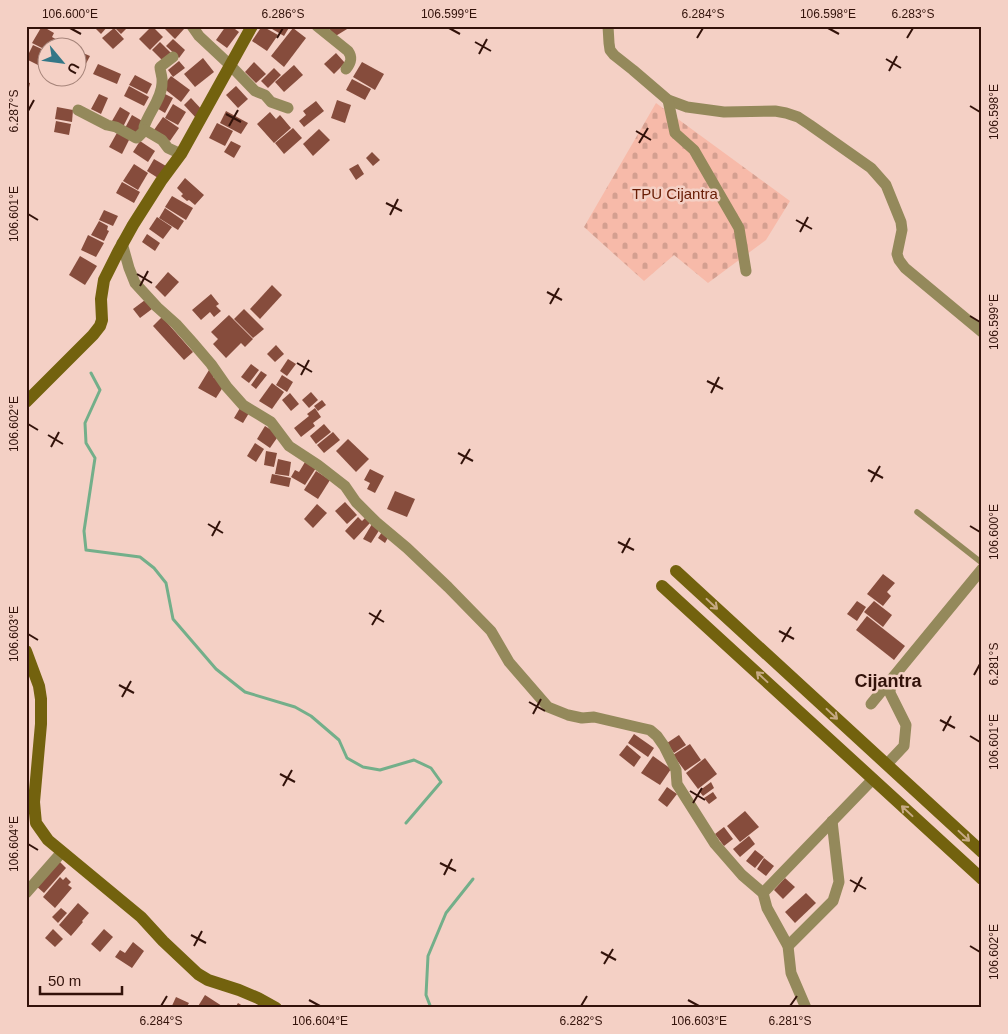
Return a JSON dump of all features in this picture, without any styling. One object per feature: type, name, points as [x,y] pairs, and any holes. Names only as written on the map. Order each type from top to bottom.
[{"type":"street","points":[[192,26],[199,36],[255,91],[265,95],[271,102],[288,108]]},
{"type":"street","points":[[26,402],[100,326],[104,280],[122,243],[161,181],[181,154],[252,26]]},
{"type":"street","points":[[316,26],[348,51],[351,61],[346,69]]},
{"type":"street","points":[[608,26],[610,50],[614,55],[668,100],[687,106],[724,112],[775,111],[798,117],[871,168],[886,185],[901,222],[902,230],[897,254],[899,260],[905,268],[982,332]]},
{"type":"street","points":[[78,110],[107,125],[116,127],[136,138],[138,137],[145,130],[145,124],[160,92],[163,81],[159,70],[160,67],[172,57]]},
{"type":"street","points":[[668,100],[675,133],[694,150],[739,228],[746,271]]},
{"type":"street","points":[[145,130],[162,140],[168,148],[181,154]]},
{"type":"street","points":[[122,243],[135,283],[176,324],[243,405],[270,422],[293,449],[345,486],[356,502],[376,522],[408,548],[448,587],[491,631],[509,662],[548,707],[568,715],[582,718],[594,717],[650,730],[657,736],[676,770],[677,784],[715,844],[742,875],[763,893],[767,908],[788,946],[791,973],[806,1008]]},
{"type":"street","points":[[871,704],[982,570]]},
{"type":"street","points":[[676,571],[982,852]]},
{"type":"street","points":[[662,586],[982,879]]},
{"type":"street","points":[[26,651],[39,686],[41,699],[41,724],[34,802],[36,823],[41,832],[62,852],[141,917],[198,974],[208,980],[258,998],[276,1008]]},
{"type":"street","points":[[776,691],[790,676]]},
{"type":"street","points":[[886,764],[904,746],[906,725],[890,694],[891,680]]},
{"type":"street","points":[[763,893],[873,779]]},
{"type":"street","points":[[933,834],[946,819]]},
{"type":"street","points":[[788,946],[833,901],[839,882],[832,821]]},
{"type":"street","points":[[26,893],[62,852]]},
{"type":"lane","points":[[917,512],[982,563]]},
{"type":"green space","name":"TPU Cijantra","points":[[656,103],[790,201],[766,240],[708,283],[674,255],[644,281],[584,227]]},
{"type":"building","points":[[42,26],[54,33],[52,37],[54,38],[38,38],[38,46],[32,43]]},
{"type":"building","points":[[93,26],[108,26],[101,34]]},
{"type":"building","points":[[113,26],[129,26],[121,34]]},
{"type":"building","points":[[152,26],[163,37],[150,50],[139,39]]},
{"type":"building","points":[[162,26],[181,26],[184,29],[175,39]]},
{"type":"building","points":[[226,26],[231,26],[239,32],[227,48],[216,40]]},
{"type":"building","points":[[262,26],[278,35],[267,51],[252,41]]},
{"type":"building","points":[[267,26],[290,26],[284,36]]},
{"type":"building","points":[[328,26],[352,26],[334,37]]},
{"type":"building","points":[[114,28],[124,39],[113,49],[102,38]]},
{"type":"building","points":[[293,28],[306,38],[284,67],[271,56]]},
{"type":"building","points":[[173,39],[185,50],[179,58],[166,46]]},
{"type":"building","points":[[160,42],[171,53],[163,61],[152,50]]},
{"type":"building","points":[[33,45],[38,47],[38,65],[26,59]]},
{"type":"building","points":[[336,53],[345,63],[334,74],[324,64]]},
{"type":"building","points":[[203,58],[214,72],[195,87],[184,74]]},
{"type":"building","points":[[179,61],[185,68],[173,77],[168,70]]},
{"type":"building","points":[[254,62],[266,74],[256,83],[245,72]]},
{"type":"building","points":[[362,62],[384,74],[375,90],[353,77]]},
{"type":"building","points":[[98,64],[121,74],[117,84],[93,74]]},
{"type":"building","points":[[294,65],[303,75],[284,92],[275,82]]},
{"type":"building","points":[[274,68],[281,75],[268,88],[261,81]]},
{"type":"building","points":[[135,75],[152,84],[147,94],[129,85]]},
{"type":"building","points":[[171,76],[190,90],[181,102],[162,87]]},
{"type":"building","points":[[352,79],[371,89],[365,100],[346,90]]},
{"type":"building","points":[[26,82],[30,83],[27,96],[26,96]]},
{"type":"building","points":[[129,86],[149,97],[144,106],[124,96]]},
{"type":"building","points":[[236,86],[248,99],[238,108],[226,95]]},
{"type":"building","points":[[163,93],[173,98],[165,113],[155,107]]},
{"type":"building","points":[[99,94],[108,98],[101,114],[91,109]]},
{"type":"building","points":[[191,98],[204,112],[197,119],[184,105]]},
{"type":"building","points":[[337,100],[351,105],[345,123],[331,118]]},
{"type":"building","points":[[316,101],[324,111],[304,127],[299,121],[306,115],[303,111]]},
{"type":"building","points":[[173,104],[186,112],[178,125],[165,118]]},
{"type":"building","points":[[57,107],[73,110],[72,122],[55,119]]},
{"type":"building","points":[[120,107],[130,113],[123,127],[112,121]]},
{"type":"building","points":[[226,111],[248,123],[241,134],[220,123]]},
{"type":"building","points":[[270,112],[276,119],[280,115],[291,128],[274,143],[257,124]]},
{"type":"building","points":[[132,115],[144,122],[137,135],[125,128]]},
{"type":"building","points":[[163,117],[179,128],[170,141],[154,130]]},
{"type":"building","points":[[56,121],[71,124],[69,135],[54,132]]},
{"type":"building","points":[[217,123],[233,131],[225,146],[209,138]]},
{"type":"building","points":[[293,128],[302,138],[284,154],[275,143]]},
{"type":"building","points":[[319,129],[330,140],[313,156],[303,144]]},
{"type":"building","points":[[118,131],[130,138],[122,154],[109,147]]},
{"type":"building","points":[[140,141],[155,151],[148,162],[133,152]]},
{"type":"building","points":[[231,141],[241,146],[234,158],[224,152]]},
{"type":"building","points":[[372,152],[380,160],[373,166],[366,158]]},
{"type":"building","points":[[154,159],[166,166],[158,178],[147,171]]},
{"type":"building","points":[[134,164],[148,173],[138,190],[123,181]]},
{"type":"building","points":[[358,164],[364,174],[356,180],[349,169]]},
{"type":"building","points":[[185,178],[204,195],[195,205],[181,196],[183,194],[177,188]]},
{"type":"building","points":[[122,182],[140,192],[134,203],[116,193]]},
{"type":"building","points":[[172,196],[193,208],[186,220],[165,207]]},
{"type":"building","points":[[165,208],[184,221],[178,230],[159,218]]},
{"type":"building","points":[[104,210],[118,216],[113,226],[99,220]]},
{"type":"building","points":[[157,217],[172,227],[163,239],[149,229]]},
{"type":"building","points":[[99,221],[108,226],[107,230],[109,231],[104,241],[91,235]]},
{"type":"building","points":[[147,234],[160,243],[155,251],[142,242]]},
{"type":"building","points":[[88,235],[104,243],[96,257],[81,250]]},
{"type":"building","points":[[80,256],[97,266],[85,285],[69,275]]},
{"type":"building","points":[[168,272],[179,282],[165,297],[155,287]]},
{"type":"building","points":[[272,285],[282,295],[260,319],[250,309]]},
{"type":"building","points":[[211,294],[219,304],[216,306],[221,311],[214,317],[210,312],[201,320],[192,310]]},
{"type":"building","points":[[145,300],[152,309],[140,318],[133,309]]},
{"type":"building","points":[[244,309],[264,329],[253,338],[234,319]]},
{"type":"building","points":[[229,315],[253,339],[245,347],[241,343],[226,358],[213,344],[218,339],[211,332]]},
{"type":"building","points":[[162,317],[193,352],[184,360],[153,326]]},
{"type":"building","points":[[276,345],[284,354],[275,362],[267,354]]},
{"type":"building","points":[[288,359],[296,364],[287,376],[280,371]]},
{"type":"building","points":[[251,364],[259,370],[249,383],[241,377]]},
{"type":"building","points":[[209,370],[215,373],[213,377],[225,384],[216,398],[198,388]]},
{"type":"building","points":[[261,371],[267,375],[256,389],[251,385]]},
{"type":"building","points":[[282,375],[293,382],[287,392],[276,385]]},
{"type":"building","points":[[272,383],[284,392],[272,409],[259,401]]},
{"type":"building","points":[[311,392],[318,400],[309,408],[302,400]]},
{"type":"building","points":[[290,393],[299,404],[291,411],[282,400]]},
{"type":"building","points":[[322,400],[326,405],[318,411],[314,406]]},
{"type":"building","points":[[240,408],[249,413],[243,423],[234,418]]},
{"type":"building","points":[[315,408],[321,417],[313,423],[315,426],[301,437],[294,428],[309,416],[307,414]]},
{"type":"building","points":[[324,424],[331,432],[316,444],[310,436]]},
{"type":"building","points":[[265,426],[279,435],[270,448],[257,439]]},
{"type":"building","points":[[333,432],[340,440],[324,453],[317,445]]},
{"type":"building","points":[[348,439],[369,459],[356,472],[336,451]]},
{"type":"building","points":[[255,443],[264,449],[256,462],[247,456]]},
{"type":"building","points":[[266,451],[277,453],[274,467],[264,465]]},
{"type":"building","points":[[278,459],[291,462],[289,476],[275,474]]},
{"type":"building","points":[[305,462],[316,468],[305,485],[291,477],[295,470],[299,472]]},
{"type":"building","points":[[370,469],[384,476],[375,493],[367,489],[370,483],[364,480]]},
{"type":"building","points":[[316,471],[330,480],[318,499],[304,490]]},
{"type":"building","points":[[272,474],[291,478],[289,487],[270,483]]},
{"type":"building","points":[[395,491],[415,499],[407,517],[387,509]]},
{"type":"building","points":[[345,502],[357,515],[347,524],[335,511]]},
{"type":"building","points":[[317,504],[327,513],[313,528],[304,519]]},
{"type":"building","points":[[358,517],[362,521],[365,518],[370,523],[354,540],[345,531]]},
{"type":"building","points":[[372,524],[380,529],[371,543],[363,539]]},
{"type":"building","points":[[382,532],[389,536],[385,543],[378,538]]},
{"type":"building","points":[[883,574],[895,583],[887,592],[891,596],[883,606],[867,594]]},
{"type":"building","points":[[857,601],[866,607],[857,621],[847,614]]},
{"type":"building","points":[[874,601],[892,615],[883,627],[864,612]]},
{"type":"building","points":[[867,616],[905,646],[894,660],[856,630]]},
{"type":"building","points":[[634,734],[654,748],[648,757],[628,743]]},
{"type":"building","points":[[679,735],[686,745],[674,753],[667,743]]},
{"type":"building","points":[[690,744],[701,760],[685,771],[673,755]]},
{"type":"building","points":[[627,745],[641,757],[634,767],[619,755]]},
{"type":"building","points":[[653,756],[671,769],[660,785],[641,773]]},
{"type":"building","points":[[705,758],[717,774],[698,789],[686,773]]},
{"type":"building","points":[[711,782],[714,788],[703,796],[699,791]]},
{"type":"building","points":[[667,787],[677,794],[667,807],[658,800]]},
{"type":"building","points":[[713,792],[717,798],[709,804],[704,798]]},
{"type":"building","points":[[745,811],[759,827],[740,842],[727,826]]},
{"type":"building","points":[[724,827],[733,839],[724,846],[715,834]]},
{"type":"building","points":[[749,836],[755,844],[740,857],[733,849]]},
{"type":"building","points":[[755,850],[764,857],[755,868],[746,861]]},
{"type":"building","points":[[764,858],[774,866],[766,876],[757,869]]},
{"type":"building","points":[[58,860],[66,868],[44,893],[35,885]]},
{"type":"building","points":[[60,877],[63,880],[66,877],[71,882],[68,885],[72,888],[55,908],[43,897]]},
{"type":"building","points":[[785,878],[795,887],[783,899],[774,890]]},
{"type":"building","points":[[806,893],[816,903],[795,923],[785,912]]},
{"type":"building","points":[[78,903],[89,913],[71,936],[59,925]]},
{"type":"building","points":[[61,908],[67,913],[58,923],[52,917]]},
{"type":"building","points":[[53,929],[63,939],[55,947],[45,938]]},
{"type":"building","points":[[104,929],[113,937],[100,952],[91,944]]},
{"type":"building","points":[[133,942],[144,951],[132,968],[115,957],[120,950],[125,953]]},
{"type":"building","points":[[205,995],[222,1006],[221,1008],[197,1008]]},
{"type":"building","points":[[176,997],[189,1003],[186,1008],[171,1008]]},
{"type":"building","points":[[238,1003],[246,1008],[235,1008]]},
{"type":"waterway","points":[[91,373],[100,390],[85,423],[86,443],[95,458],[84,531],[86,550],[140,557],[154,568],[166,583],[173,619],[216,669],[245,692],[295,707],[311,716],[339,740],[347,758],[363,767],[380,770],[414,760],[431,768],[441,782],[406,823]]},
{"type":"waterway","points":[[431,1008],[426,995],[428,956],[446,913],[473,879]]},
{"type":"district","name":"Cijantra","points":[[888,681]]}]
